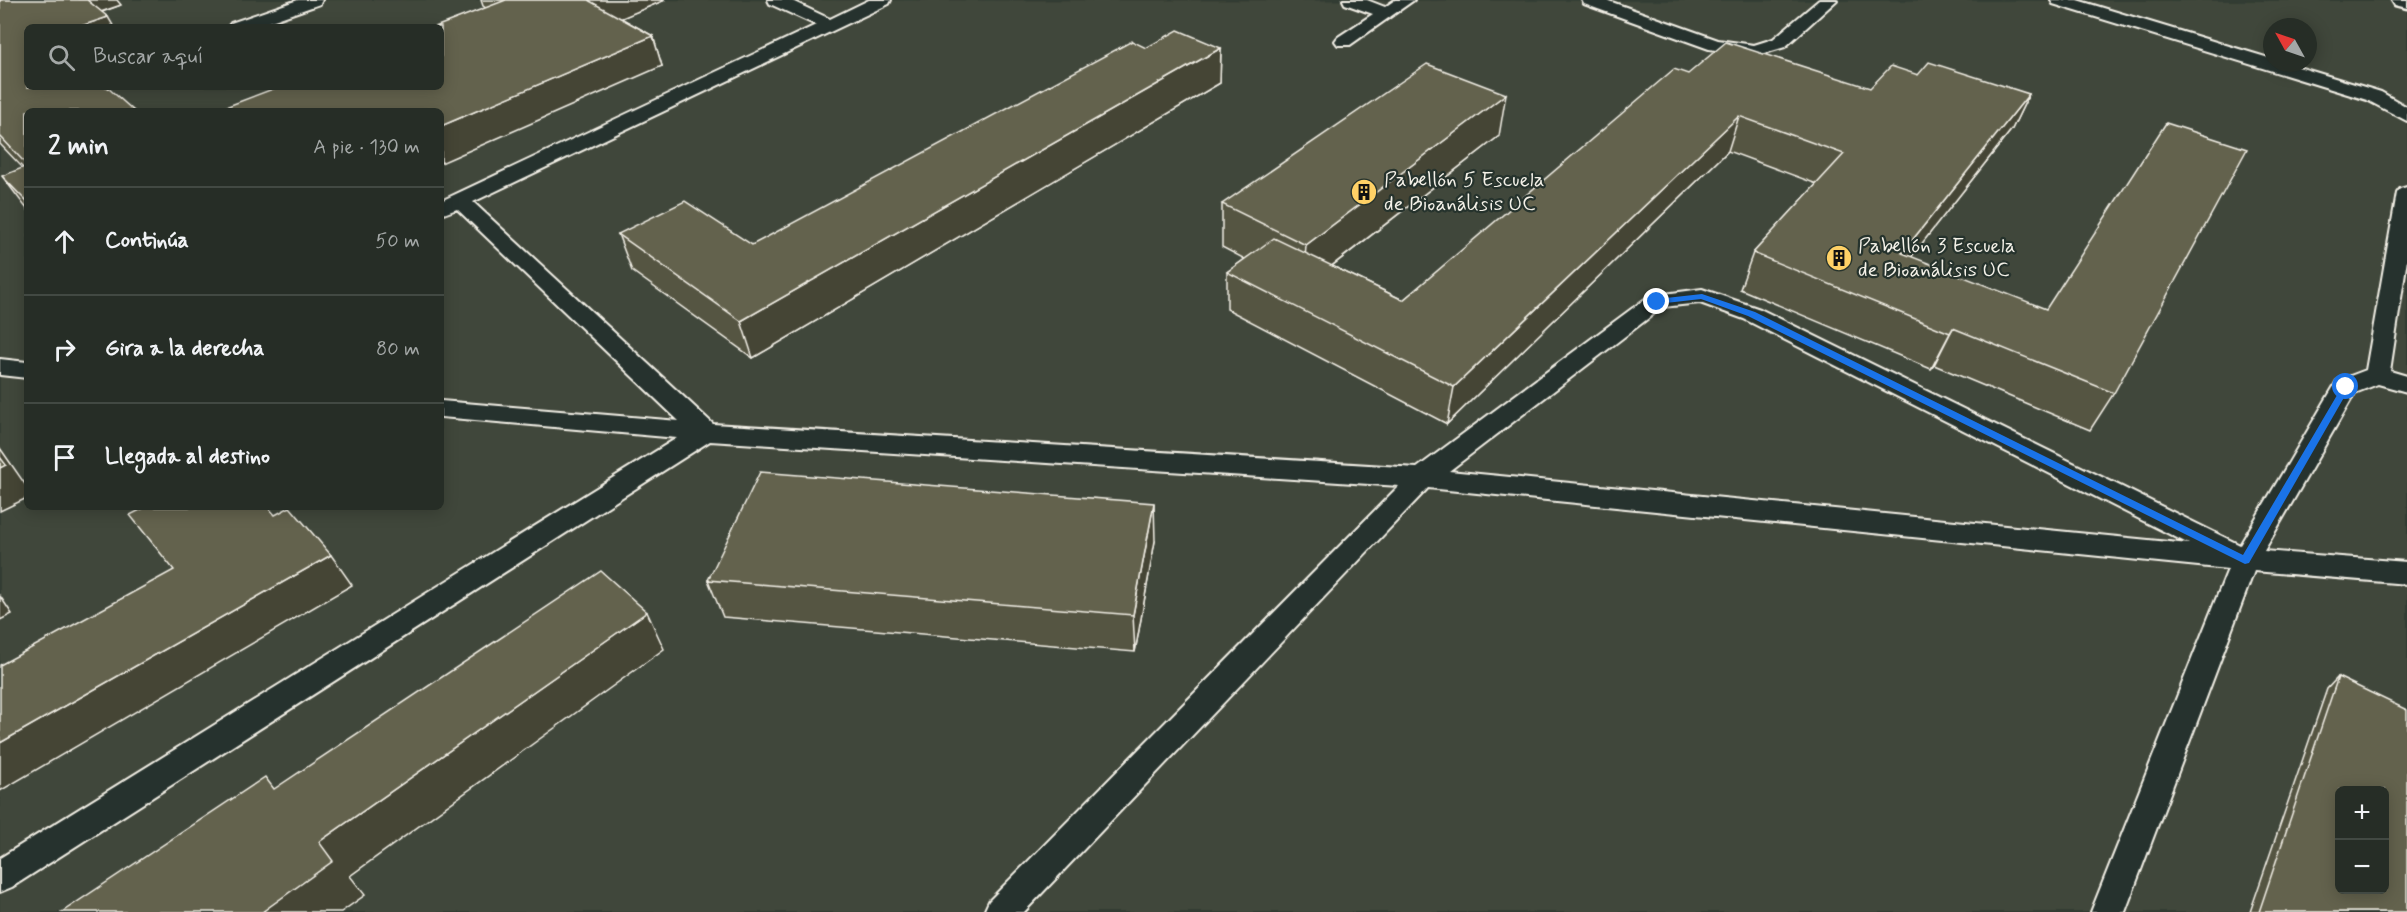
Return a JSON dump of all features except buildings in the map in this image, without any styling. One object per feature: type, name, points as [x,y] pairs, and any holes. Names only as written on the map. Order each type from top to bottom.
[{"type":"street","points":[[2403,0],[2407,1]]},
{"type":"lane","points":[[246,24],[314,0]]},
{"type":"lane","points":[[776,0],[829,25]]},
{"type":"lane","points":[[706,432],[450,204],[883,0]]},
{"type":"lane","points":[[1351,0],[1386,13]]},
{"type":"lane","points":[[1344,41],[1406,0]]},
{"type":"lane","points":[[1590,0],[1715,45],[1755,51],[1779,43],[1829,0]]},
{"type":"lane","points":[[2059,0],[2374,96],[2407,115]]},
{"type":"lane","points":[[2377,375],[2407,193]]},
{"type":"lane","points":[[1001,912],[1422,478],[1657,302],[1702,296],[1752,314],[2245,560]]},
{"type":"lane","points":[[0,367],[24,370]]},
{"type":"lane","points":[[2108,912],[2245,560],[2346,387],[2377,375],[2407,384]]},
{"type":"lane","points":[[444,409],[706,432],[1422,478],[2245,560],[2407,573]]},
{"type":"lane","points":[[0,876],[706,432]]},
{"type":"shaded area","points":[[0,0],[2407,1],[2407,912],[0,912]]},
{"type":"place","name":"Pabellón 5 Escuela de Bioanálisis UC","points":[[1364,192]]},
{"type":"place","name":"Pabellón 3 Escuela de Bioanálisis UC","points":[[1839,258]]},
{"type":"route","points":[[1657,302],[1702,296],[1752,314],[2245,560],[2346,387]]}]
